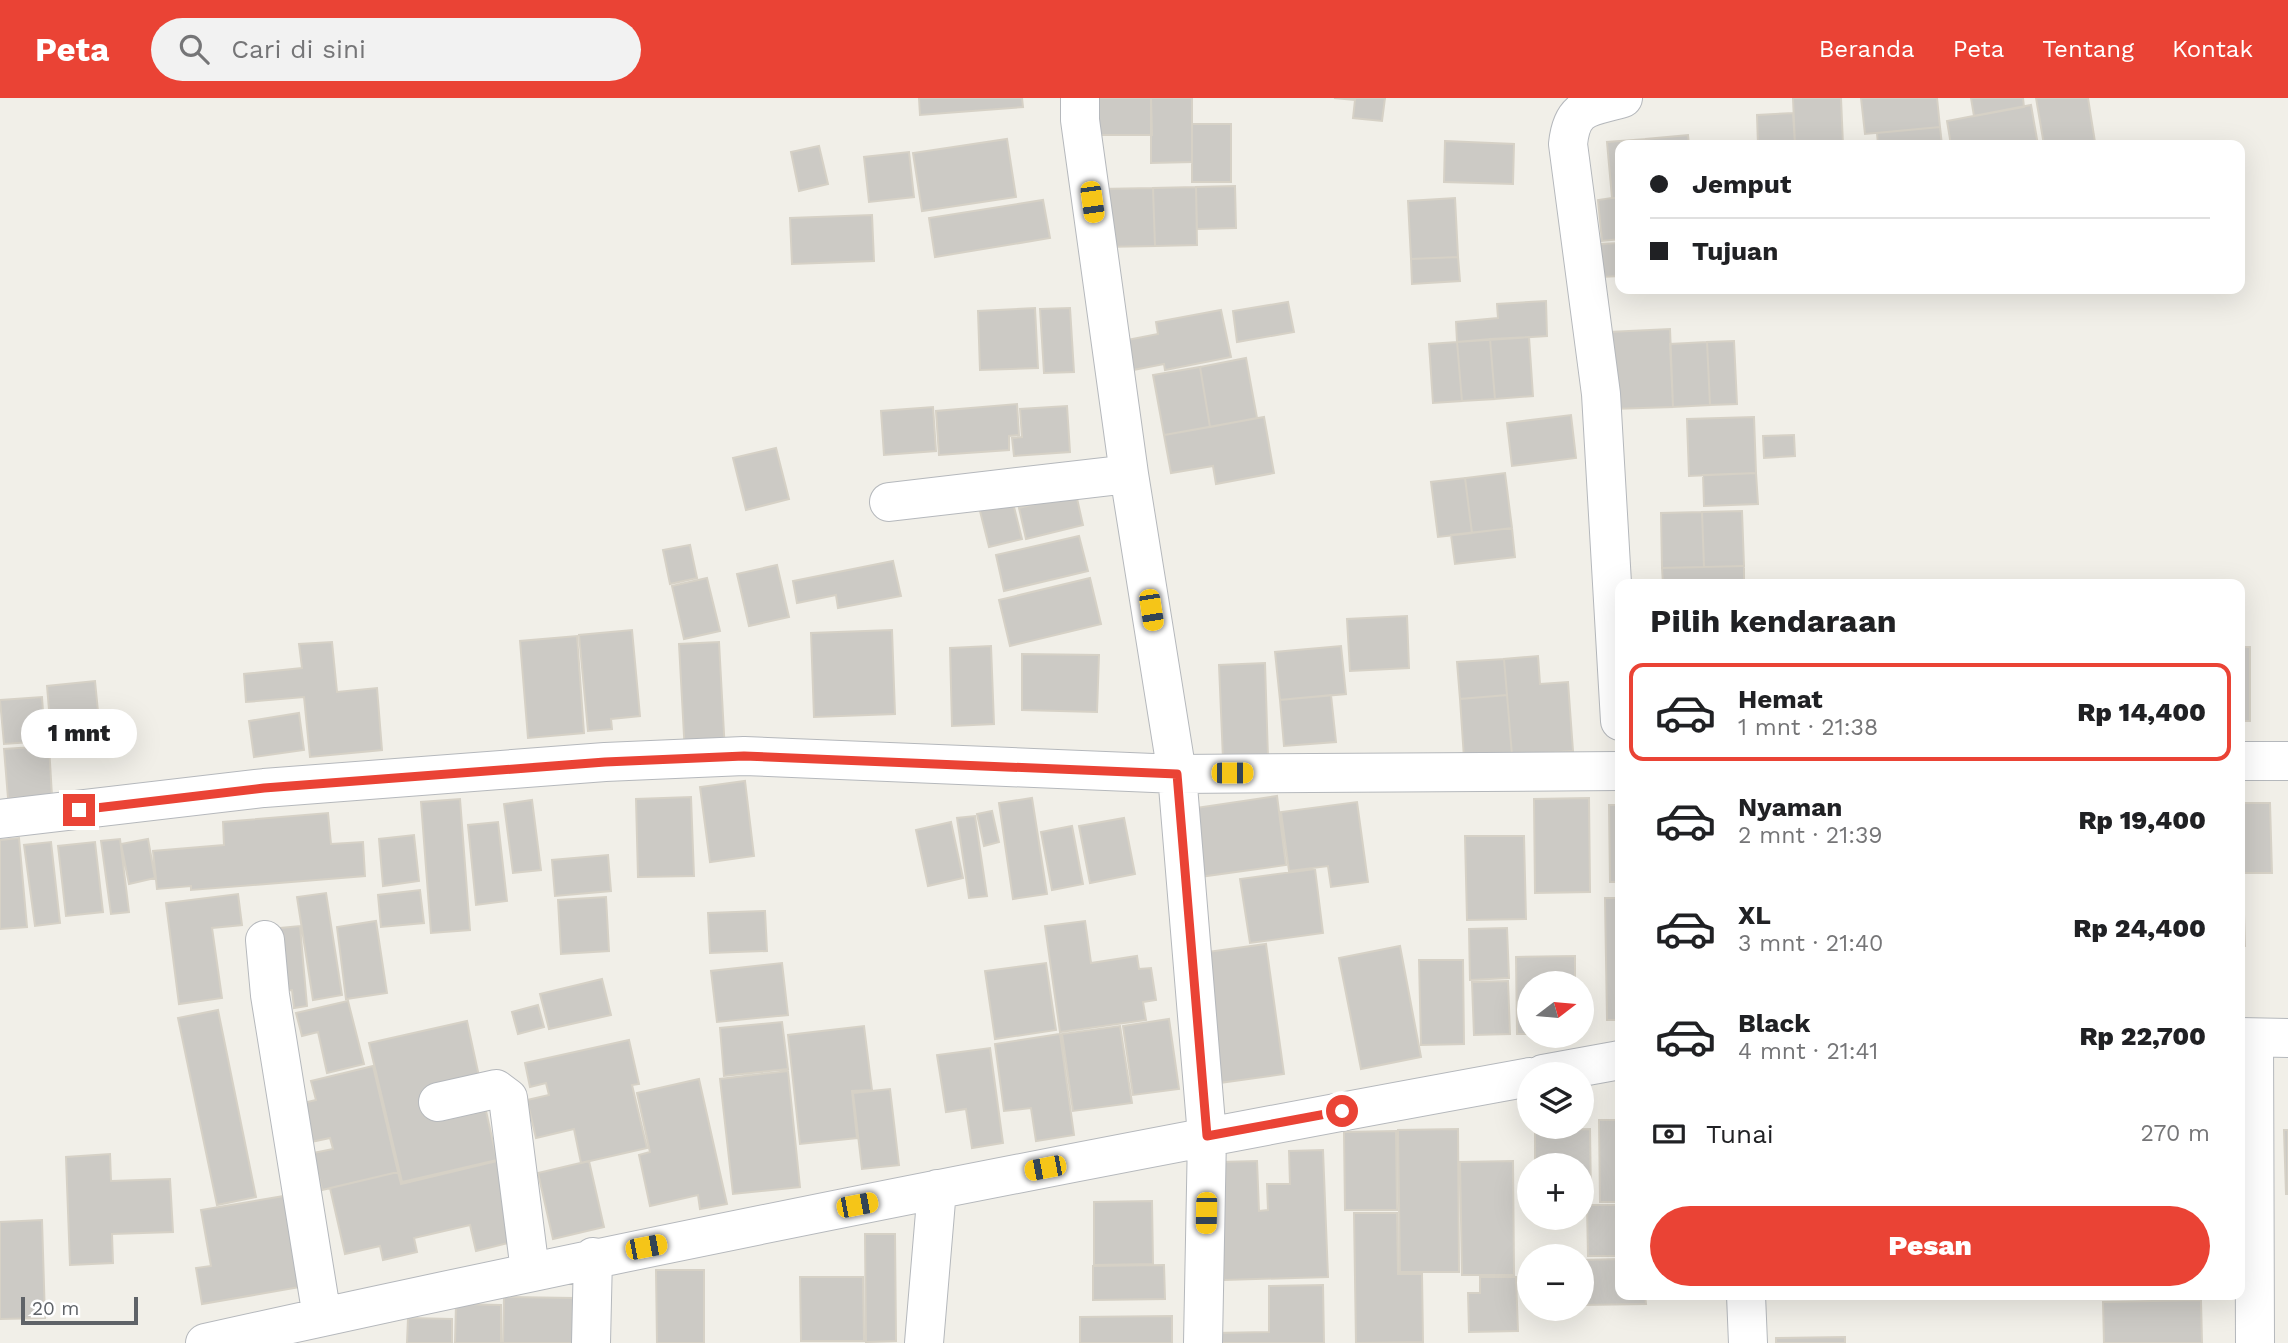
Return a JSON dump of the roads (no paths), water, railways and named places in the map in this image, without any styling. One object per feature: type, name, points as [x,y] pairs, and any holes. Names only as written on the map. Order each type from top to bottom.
[{"type":"street","points":[[1080,98],[1129,474],[1177,774],[1207,1136],[1203,1343]]},
{"type":"street","points":[[1615,635],[1601,394],[1568,144],[1570,122],[1582,110],[1623,98]]},
{"type":"street","points":[[889,502],[1129,474]]},
{"type":"street","points":[[0,819],[264,788],[605,762],[730,757],[1177,774],[1615,771]]},
{"type":"street","points":[[2245,761],[2288,761]]},
{"type":"street","points":[[265,940],[270,995],[322,1317]]},
{"type":"street","points":[[2255,1343],[2261,1038]]},
{"type":"street","points":[[1594,1065],[1615,1061]]},
{"type":"street","points":[[205,1343],[593,1257],[1207,1136],[1517,1079]]},
{"type":"street","points":[[438,1102],[496,1089],[508,1098],[530,1271]]},
{"type":"street","points":[[924,1343],[937,1189]]},
{"type":"street","points":[[591,1343],[593,1257]]},
{"type":"street","points":[[1746,1300],[1748,1343]]}]
